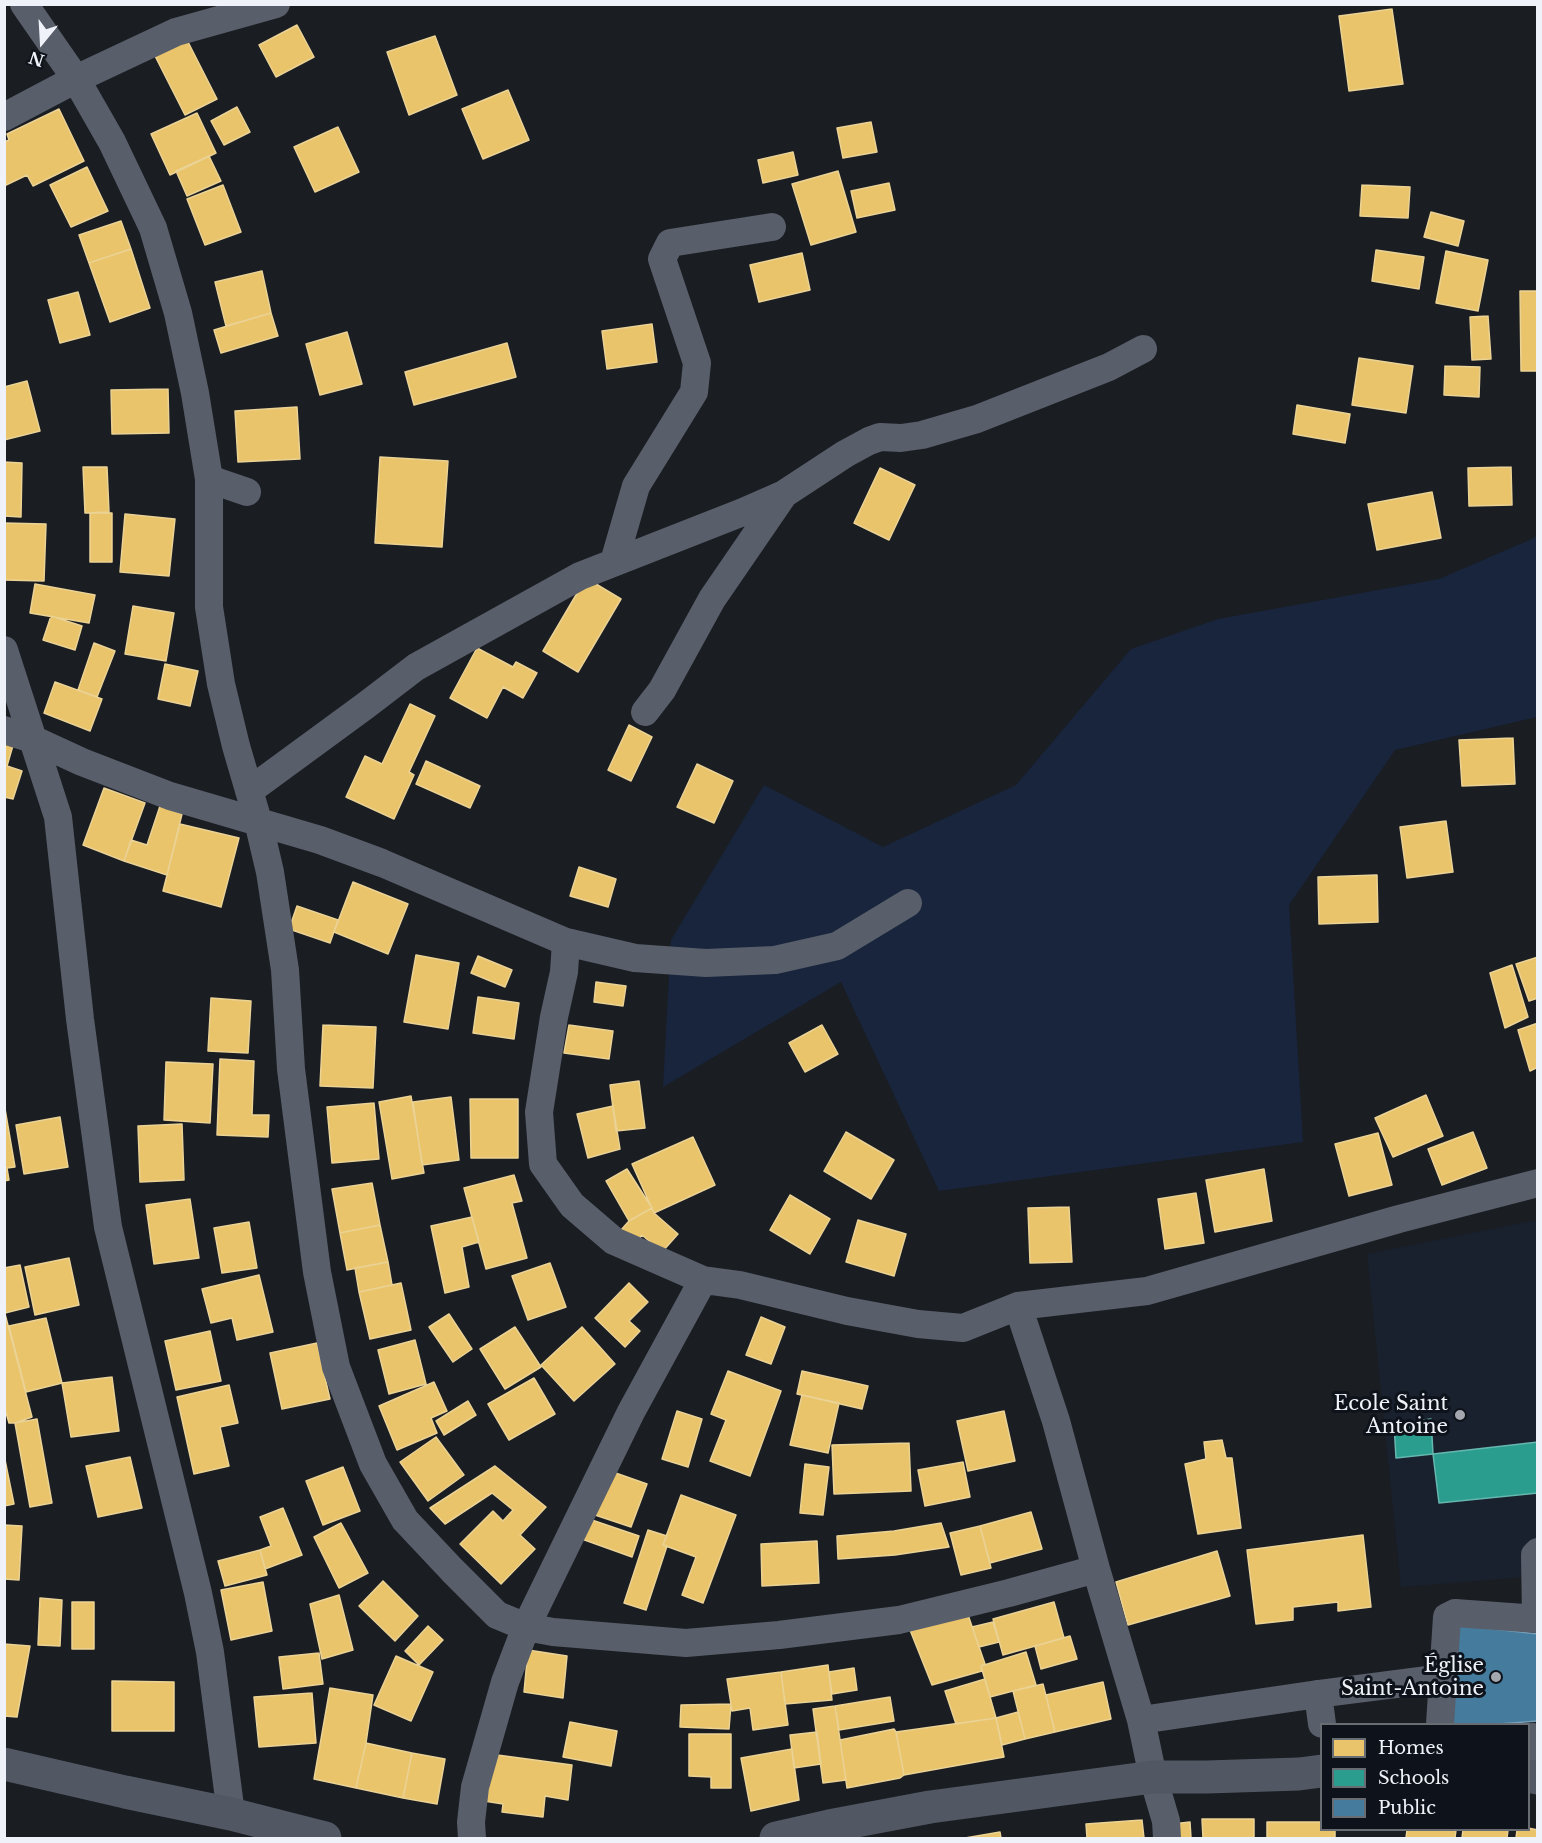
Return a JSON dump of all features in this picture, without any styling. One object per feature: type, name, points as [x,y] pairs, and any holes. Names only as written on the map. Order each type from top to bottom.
[{"type":"main road","points":[[4,1764],[231,1814],[325,1839]]},
{"type":"main road","points":[[776,1839],[829,1826],[930,1807],[1153,1777],[1265,1775],[1320,1771]]},
{"type":"street","points":[[24,4],[76,79],[112,142],[153,228],[178,313],[195,393],[209,479],[209,607],[221,684],[270,872],[285,970],[291,1069],[315,1261],[336,1367],[372,1464],[405,1520],[497,1615],[526,1627],[686,1643],[779,1635],[899,1620],[1096,1569]]},
{"type":"street","points":[[4,117],[76,79],[176,32],[276,4]]},
{"type":"street","points":[[614,562],[636,486],[694,392],[697,363],[662,259],[670,243],[772,227]]},
{"type":"street","points":[[249,791],[416,667],[580,576],[784,494],[869,441],[922,435],[977,419],[1108,367],[1143,349]]},
{"type":"street","points":[[209,479],[248,492]]},
{"type":"street","points":[[645,712],[662,690],[712,599],[784,494]]},
{"type":"street","points":[[4,650],[58,817],[80,1019],[108,1227],[205,1628],[231,1814]]},
{"type":"street","points":[[4,730],[32,739],[82,762],[170,796],[320,840],[382,863],[566,942],[635,958],[706,963],[775,960],[837,946],[908,903]]},
{"type":"street","points":[[566,942],[564,972],[552,1027],[539,1112],[543,1164],[572,1205],[614,1241],[703,1280],[740,1285],[848,1311],[918,1324],[963,1328],[1018,1306],[1147,1290],[1399,1219],[1538,1183]]},
{"type":"street","points":[[472,1839],[471,1822],[475,1787],[505,1682],[526,1627],[631,1412],[703,1280]]},
{"type":"street","points":[[1018,1306],[1056,1420],[1096,1569],[1141,1720],[1153,1777],[1166,1821],[1167,1839]]},
{"type":"street","points":[[1440,1723],[1447,1617],[1450,1614],[1537,1619],[1535,1556],[1538,1552]]},
{"type":"street","points":[[1141,1720],[1443,1678]]},
{"type":"street","points":[[1318,1694],[1322,1723]]},
{"type":"street","points":[[1532,1776],[1533,1736]]},
{"type":"shaded area","points":[[1537,535],[1537,717],[1395,750],[1289,905],[1303,1142],[939,1191],[841,982],[663,1087],[671,940],[764,785],[883,847],[1016,785],[1131,649],[1218,619],[1439,579]]},
{"type":"shaded area","name":"Ecole Saint Antoine","points":[[1537,1220],[1537,1576],[1401,1587],[1367,1254]]},
{"type":"building: Homes","points":[[1392,9],[1403,84],[1349,91],[1339,16]]},
{"type":"building: Homes","points":[[297,25],[314,57],[276,77],[259,45]]},
{"type":"building: Homes","points":[[185,36],[217,99],[185,115],[153,52]]},
{"type":"building: Homes","points":[[435,36],[457,95],[409,115],[387,52]]},
{"type":"building: Homes","points":[[508,90],[529,140],[483,159],[462,109]]},
{"type":"building: Homes","points":[[237,107],[250,132],[224,145],[211,121]]},
{"type":"building: Homes","points":[[59,109],[84,161],[33,186],[27,175],[4,186],[4,142],[9,140],[7,134]]},
{"type":"building: Homes","points":[[197,113],[216,153],[170,175],[151,134]]},
{"type":"building: Homes","points":[[871,122],[877,152],[843,158],[837,128]]},
{"type":"building: Homes","points":[[338,127],[359,172],[315,192],[294,147]]},
{"type":"building: Homes","points":[[793,152],[798,175],[763,183],[758,160]]},
{"type":"building: Homes","points":[[209,156],[221,181],[187,196],[176,171]]},
{"type":"building: Homes","points":[[87,167],[108,211],[71,227],[50,185]]},
{"type":"building: Homes","points":[[838,171],[856,232],[811,245],[792,184]]},
{"type":"building: Homes","points":[[889,183],[895,210],[857,218],[851,191]]},
{"type":"building: Homes","points":[[223,185],[241,232],[205,245],[187,199]]},
{"type":"building: Homes","points":[[1362,185],[1410,187],[1408,218],[1360,216]]},
{"type":"building: Homes","points":[[1431,212],[1464,221],[1458,246],[1424,237]]},
{"type":"building: Homes","points":[[121,221],[131,249],[89,263],[79,235]]},
{"type":"building: Homes","points":[[131,249],[150,308],[110,322],[89,263]]},
{"type":"building: Homes","points":[[1376,250],[1424,257],[1419,289],[1372,281]]},
{"type":"building: Homes","points":[[1446,251],[1488,260],[1478,311],[1436,303]]},
{"type":"building: Homes","points":[[802,253],[810,290],[759,302],[750,265]]},
{"type":"building: Homes","points":[[262,271],[271,313],[226,326],[215,282]]},
{"type":"building: Homes","points":[[1520,291],[1538,291],[1538,371],[1521,371]]},
{"type":"building: Homes","points":[[78,292],[90,335],[60,343],[48,300]]},
{"type":"building: Homes","points":[[271,313],[278,336],[221,353],[214,330]]},
{"type":"building: Homes","points":[[1488,316],[1491,359],[1472,360],[1470,317]]},
{"type":"building: Homes","points":[[652,324],[657,362],[607,369],[602,331]]},
{"type":"building: Homes","points":[[347,332],[362,384],[320,395],[306,344]]},
{"type":"building: Homes","points":[[507,343],[516,377],[414,405],[405,372]]},
{"type":"building: Homes","points":[[1359,358],[1413,366],[1406,413],[1352,405]]},
{"type":"building: Homes","points":[[1445,366],[1480,367],[1479,397],[1444,395]]},
{"type":"building: Homes","points":[[27,381],[40,431],[4,440],[4,387]]},
{"type":"building: Homes","points":[[168,389],[169,433],[112,434],[111,390]]},
{"type":"building: Homes","points":[[1297,405],[1350,414],[1345,443],[1293,434]]},
{"type":"building: Homes","points":[[297,407],[300,459],[238,462],[235,411]]},
{"type":"building: Homes","points":[[380,457],[448,461],[442,547],[375,543]]},
{"type":"building: Homes","points":[[4,462],[22,463],[21,517],[4,516]]},
{"type":"building: Homes","points":[[83,467],[107,467],[109,512],[85,513]]},
{"type":"building: Homes","points":[[1511,467],[1512,505],[1469,506],[1468,468]]},
{"type":"building: Homes","points":[[880,468],[915,485],[889,540],[854,523]]},
{"type":"building: Homes","points":[[1432,492],[1441,538],[1377,550],[1368,504]]},
{"type":"building: Homes","points":[[90,513],[112,513],[112,562],[90,562]]},
{"type":"building: Homes","points":[[125,514],[175,519],[169,576],[120,572]]},
{"type":"building: Homes","points":[[4,523],[46,524],[44,581],[4,580]]},
{"type":"building: Homes","points":[[586,578],[621,599],[578,672],[543,651]]},
{"type":"building: Homes","points":[[35,584],[95,595],[89,623],[30,613]]},
{"type":"building: Homes","points":[[133,606],[174,613],[166,661],[125,654]]},
{"type":"building: Homes","points":[[51,616],[82,626],[75,650],[43,640]]},
{"type":"building: Homes","points":[[94,643],[115,651],[97,697],[78,690]]},
{"type":"building: Homes","points":[[477,648],[513,667],[516,662],[537,673],[523,698],[503,687],[487,718],[450,698]]},
{"type":"building: Homes","points":[[165,664],[198,671],[190,706],[158,699]]},
{"type":"building: Homes","points":[[55,682],[102,699],[90,731],[44,713]]},
{"type":"building: Homes","points":[[410,704],[435,716],[409,772],[414,775],[394,819],[346,797],[365,756],[382,764]]},
{"type":"building: Homes","points":[[629,725],[652,737],[631,781],[608,770]]},
{"type":"building: Homes","points":[[1513,738],[1515,784],[1462,786],[1459,740]]},
{"type":"building: Homes","points":[[4,739],[14,742],[7,766],[22,771],[13,799],[4,797]]},
{"type":"building: Homes","points":[[426,761],[480,786],[470,808],[416,784]]},
{"type":"building: Homes","points":[[697,764],[733,781],[714,823],[677,807]]},
{"type":"building: Homes","points":[[104,788],[145,803],[124,861],[83,845]]},
{"type":"building: Homes","points":[[160,806],[182,814],[167,875],[124,861],[131,840],[147,845]]},
{"type":"building: Homes","points":[[1446,821],[1453,872],[1407,878],[1400,827]]},
{"type":"building: Homes","points":[[180,824],[239,838],[221,907],[163,891]]},
{"type":"building: Homes","points":[[579,867],[616,879],[608,907],[570,896]]},
{"type":"building: Homes","points":[[1377,875],[1378,922],[1319,924],[1318,877]]},
{"type":"building: Homes","points":[[353,882],[408,904],[388,954],[334,932]]},
{"type":"building: Homes","points":[[297,906],[338,920],[330,943],[289,929]]},
{"type":"building: Homes","points":[[416,955],[459,963],[448,1029],[404,1022]]},
{"type":"building: Homes","points":[[478,956],[512,970],[505,987],[471,973]]},
{"type":"building: Homes","points":[[1538,957],[1538,998],[1529,1001],[1516,964]]},
{"type":"building: Homes","points":[[1512,965],[1528,1017],[1505,1028],[1490,973]]},
{"type":"building: Homes","points":[[596,982],[626,986],[623,1006],[594,1002]]},
{"type":"building: Homes","points":[[478,997],[519,1003],[514,1039],[473,1033]]},
{"type":"building: Homes","points":[[211,998],[251,1001],[248,1053],[208,1051]]},
{"type":"building: Homes","points":[[1538,1023],[1538,1067],[1530,1071],[1518,1030]]},
{"type":"building: Homes","points":[[323,1025],[376,1027],[373,1088],[320,1086]]},
{"type":"building: Homes","points":[[569,1025],[613,1031],[609,1059],[564,1053]]},
{"type":"building: Homes","points":[[822,1025],[838,1054],[805,1072],[789,1043]]},
{"type":"building: Homes","points":[[220,1059],[254,1061],[252,1115],[269,1115],[268,1137],[217,1135]]},
{"type":"building: Homes","points":[[166,1062],[213,1064],[210,1123],[164,1120]]},
{"type":"building: Homes","points":[[639,1081],[645,1128],[616,1131],[610,1085]]},
{"type":"building: Homes","points":[[1426,1095],[1443,1136],[1393,1157],[1375,1118]]},
{"type":"building: Homes","points":[[411,1096],[424,1173],[392,1179],[379,1102]]},
{"type":"building: Homes","points":[[451,1097],[459,1160],[422,1165],[413,1102]]},
{"type":"building: Homes","points":[[470,1099],[518,1099],[518,1158],[471,1158]]},
{"type":"building: Homes","points":[[4,1103],[15,1167],[7,1168],[9,1180],[4,1181]]},
{"type":"building: Homes","points":[[374,1103],[379,1159],[332,1163],[327,1107]]},
{"type":"building: Homes","points":[[613,1106],[620,1149],[588,1158],[577,1114]]},
{"type":"building: Homes","points":[[60,1117],[68,1167],[24,1174],[16,1125]]},
{"type":"building: Homes","points":[[182,1124],[184,1180],[140,1182],[138,1126]]},
{"type":"building: Homes","points":[[846,1132],[894,1160],[871,1199],[824,1171]]},
{"type":"building: Homes","points":[[1473,1132],[1487,1168],[1442,1185],[1428,1149]]},
{"type":"building: Homes","points":[[1378,1133],[1392,1185],[1349,1196],[1335,1144]]},
{"type":"building: Homes","points":[[693,1137],[715,1185],[654,1213],[632,1164]]},
{"type":"building: Homes","points":[[627,1169],[652,1208],[629,1221],[606,1181]]},
{"type":"building: Homes","points":[[1264,1169],[1272,1221],[1215,1232],[1206,1180]]},
{"type":"building: Homes","points":[[514,1175],[522,1201],[512,1203],[527,1258],[486,1269],[464,1188]]},
{"type":"building: Homes","points":[[372,1183],[380,1225],[340,1233],[332,1189]]},
{"type":"building: Homes","points":[[1196,1193],[1204,1243],[1165,1249],[1158,1199]]},
{"type":"building: Homes","points":[[790,1195],[830,1219],[810,1254],[770,1230]]},
{"type":"building: Homes","points":[[190,1199],[199,1258],[154,1264],[146,1205]]},
{"type":"building: Homes","points":[[1069,1207],[1072,1262],[1030,1263],[1028,1208]]},
{"type":"building: Homes","points":[[652,1208],[654,1213],[678,1234],[662,1252],[642,1235],[636,1243],[621,1230],[629,1221]]},
{"type":"building: Homes","points":[[472,1217],[479,1242],[462,1247],[469,1287],[445,1293],[431,1226]]},
{"type":"building: Homes","points":[[858,1220],[906,1234],[894,1276],[846,1262]]},
{"type":"building: Homes","points":[[249,1222],[257,1268],[222,1273],[214,1228]]},
{"type":"building: Homes","points":[[380,1225],[388,1262],[347,1270],[340,1233]]},
{"type":"building: Homes","points":[[69,1258],[79,1305],[35,1315],[25,1267]]},
{"type":"building: Homes","points":[[388,1262],[392,1285],[359,1292],[355,1268]]},
{"type":"building: Homes","points":[[550,1263],[566,1307],[528,1320],[512,1276]]},
{"type":"building: Homes","points":[[20,1265],[29,1307],[5,1313],[4,1268]]},
{"type":"building: Homes","points":[[259,1275],[273,1332],[237,1340],[232,1318],[211,1323],[202,1289]]},
{"type":"building: Homes","points":[[401,1283],[411,1330],[370,1339],[359,1292]]},
{"type":"building: Homes","points":[[629,1283],[648,1302],[629,1321],[640,1331],[625,1347],[595,1318]]},
{"type":"building: Homes","points":[[4,1310],[32,1417],[15,1423],[9,1423],[4,1406]]},
{"type":"building: Homes","points":[[449,1314],[472,1349],[453,1362],[429,1327]]},
{"type":"building: Homes","points":[[761,1317],[785,1327],[771,1364],[746,1355]]},
{"type":"building: Homes","points":[[46,1318],[62,1383],[26,1392],[9,1326]]},
{"type":"building: Homes","points":[[515,1327],[541,1367],[505,1389],[480,1349]]},
{"type":"building: Homes","points":[[582,1327],[615,1364],[574,1401],[541,1365]]},
{"type":"building: Homes","points":[[210,1331],[221,1381],[176,1390],[165,1341]]},
{"type":"building: Homes","points":[[415,1340],[426,1384],[389,1394],[378,1350]]},
{"type":"building: Homes","points":[[317,1343],[330,1399],[282,1409],[270,1353]]},
{"type":"building: Homes","points":[[728,1371],[781,1391],[750,1476],[710,1461],[726,1420],[711,1414]]},
{"type":"building: Homes","points":[[802,1371],[868,1386],[862,1409],[797,1394]]},
{"type":"building: Homes","points":[[112,1377],[119,1431],[71,1437],[62,1383]]},
{"type":"building: Homes","points":[[534,1378],[555,1414],[509,1440],[488,1404]]},
{"type":"building: Homes","points":[[434,1382],[447,1411],[431,1418],[437,1433],[397,1450],[379,1406]]},
{"type":"building: Homes","points":[[229,1385],[238,1423],[220,1427],[229,1466],[194,1474],[177,1397]]},
{"type":"building: Homes","points":[[802,1395],[839,1403],[828,1453],[790,1445]]},
{"type":"building: Homes","points":[[468,1401],[476,1415],[444,1435],[436,1421]]},
{"type":"building: Homes","points":[[677,1411],[702,1419],[688,1467],[662,1459]]},
{"type":"building: Homes","points":[[1004,1411],[1015,1461],[968,1471],[957,1421]]},
{"type":"building: Homes","points":[[37,1419],[52,1503],[30,1507],[15,1423]]},
{"type":"building: Homes","points":[[436,1437],[464,1475],[428,1501],[400,1462]]},
{"type":"building: Homes","points":[[1222,1440],[1226,1458],[1232,1458],[1241,1528],[1198,1534],[1185,1464],[1206,1459],[1204,1442]]},
{"type":"building: Homes","points":[[909,1443],[911,1491],[834,1494],[832,1445]]},
{"type":"building: Homes","points":[[4,1455],[14,1504],[4,1506]]},
{"type":"building: Homes","points":[[130,1457],[142,1508],[98,1517],[86,1466]]},
{"type":"building: Homes","points":[[963,1462],[970,1497],[925,1506],[918,1470]]},
{"type":"building: Homes","points":[[805,1464],[829,1467],[823,1515],[800,1513]]},
{"type":"building: Homes","points":[[495,1466],[546,1507],[520,1535],[535,1549],[501,1584],[460,1544],[493,1511],[503,1521],[513,1510],[492,1493],[445,1524],[430,1508]]},
{"type":"building: Homes","points":[[343,1467],[360,1511],[323,1525],[306,1481]]},
{"type":"building: Homes","points":[[610,1471],[647,1484],[631,1527],[595,1515]]},
{"type":"building: Homes","points":[[681,1495],[736,1515],[703,1603],[682,1595],[696,1557],[663,1545]]},
{"type":"building: Homes","points":[[283,1508],[302,1555],[265,1569],[260,1550],[271,1546],[260,1517]]},
{"type":"building: Homes","points":[[1031,1512],[1042,1549],[990,1563],[980,1526]]},
{"type":"building: Homes","points":[[586,1518],[639,1536],[632,1557],[579,1538]]},
{"type":"building: Homes","points":[[341,1523],[368,1573],[339,1588],[314,1537]]},
{"type":"building: Homes","points":[[941,1523],[949,1547],[895,1555],[838,1559],[837,1536],[894,1531]]},
{"type":"building: Homes","points":[[4,1525],[22,1526],[19,1580],[4,1579]]},
{"type":"building: Homes","points":[[980,1526],[991,1568],[961,1575],[950,1533]]},
{"type":"building: Homes","points":[[648,1530],[667,1536],[663,1545],[667,1546],[646,1610],[624,1603]]},
{"type":"building: Homes","points":[[1363,1535],[1371,1607],[1338,1611],[1338,1602],[1293,1607],[1293,1620],[1256,1624],[1247,1550]]},
{"type":"building: Homes","points":[[817,1541],[819,1583],[762,1586],[761,1544]]},
{"type":"building: Homes","points":[[260,1550],[267,1575],[225,1586],[218,1561]]},
{"type":"building: Homes","points":[[1217,1551],[1230,1596],[1128,1625],[1116,1582]]},
{"type":"building: Homes","points":[[383,1581],[418,1616],[395,1641],[359,1606]]},
{"type":"building: Homes","points":[[263,1582],[272,1631],[231,1640],[221,1590]]},
{"type":"building: Homes","points":[[339,1595],[353,1650],[322,1659],[310,1604]]},
{"type":"building: Homes","points":[[40,1598],[62,1600],[60,1646],[38,1645]]},
{"type":"building: Homes","points":[[72,1602],[94,1602],[94,1649],[72,1649]]},
{"type":"building: Homes","points":[[1054,1602],[1064,1638],[1003,1655],[993,1619]]},
{"type":"building: Homes","points":[[967,1612],[985,1664],[981,1666],[982,1671],[932,1685],[910,1630]]},
{"type":"building: Homes","points":[[993,1622],[999,1642],[979,1647],[972,1627]]},
{"type":"building: Homes","points":[[428,1626],[443,1640],[419,1665],[405,1651]]},
{"type":"building: Homes","points":[[1070,1636],[1077,1659],[1041,1669],[1035,1646]]},
{"type":"building: Homes","points":[[4,1644],[30,1646],[17,1717],[4,1716]]},
{"type":"building: Homes","points":[[528,1650],[567,1656],[563,1698],[524,1692]]},
{"type":"building: Homes","points":[[1026,1652],[1036,1685],[990,1697],[981,1666]]},
{"type":"building: Homes","points":[[319,1653],[323,1684],[283,1689],[279,1657]]},
{"type":"building: Homes","points":[[396,1656],[433,1672],[411,1721],[374,1705]]},
{"type":"building: Homes","points":[[828,1665],[832,1700],[785,1704],[781,1672]]},
{"type":"building: Homes","points":[[854,1668],[857,1690],[832,1694],[829,1672]]},
{"type":"building: Homes","points":[[781,1672],[788,1725],[753,1730],[750,1708],[732,1711],[727,1679]]},
{"type":"building: Homes","points":[[985,1679],[996,1718],[956,1724],[945,1691]]},
{"type":"building: Homes","points":[[112,1681],[174,1682],[174,1731],[112,1731]]},
{"type":"building: Homes","points":[[1103,1682],[1111,1719],[1055,1732],[1046,1695]]},
{"type":"building: Homes","points":[[1043,1684],[1055,1732],[1025,1739],[1013,1691]]},
{"type":"building: Homes","points":[[330,1688],[373,1695],[356,1788],[314,1779]]},
{"type":"building: Homes","points":[[312,1693],[316,1743],[259,1747],[254,1697]]},
{"type":"building: Homes","points":[[890,1697],[894,1721],[839,1730],[835,1706]]},
{"type":"building: Homes","points":[[731,1704],[729,1729],[680,1727],[681,1705]]},
{"type":"building: Homes","points":[[835,1706],[846,1780],[823,1783],[813,1709]]},
{"type":"building: Homes","points":[[1018,1712],[1025,1739],[1002,1745],[996,1718]]},
{"type":"building: Homes","points":[[996,1718],[1004,1757],[904,1775],[896,1732]]},
{"type":"building: Homes","points":[[570,1722],[617,1731],[611,1766],[563,1757]]},
{"type":"building: Homes","points":[[894,1729],[904,1775],[900,1778],[847,1788],[840,1740]]},
{"type":"building: Homes","points":[[817,1732],[821,1764],[794,1768],[790,1735]]},
{"type":"building: Homes","points":[[689,1734],[731,1734],[731,1788],[711,1788],[711,1777],[689,1776]]},
{"type":"building: Homes","points":[[366,1743],[412,1753],[403,1798],[356,1788]]},
{"type":"building: Homes","points":[[792,1749],[799,1800],[751,1811],[741,1758]]},
{"type":"building: Homes","points":[[412,1753],[445,1759],[437,1804],[403,1798]]},
{"type":"building: Homes","points":[[490,1754],[572,1765],[568,1800],[545,1796],[543,1817],[502,1812],[503,1804],[484,1801]]},
{"type":"building: Homes","points":[[1202,1819],[1254,1819],[1254,1838],[1203,1838]]},
{"type":"building: Homes","points":[[1142,1820],[1144,1838],[1087,1838],[1086,1824]]},
{"type":"building: Homes","points":[[1190,1822],[1191,1838],[1173,1838],[1172,1824]]},
{"type":"building: Homes","points":[[1267,1822],[1320,1822],[1320,1831],[1335,1831],[1335,1838],[1267,1838]]},
{"type":"building: Homes","points":[[1530,1828],[1538,1830],[1538,1838],[1516,1838],[1517,1831],[1530,1831]]},
{"type":"building: Homes","points":[[1407,1831],[1456,1831],[1455,1838],[1406,1838]]},
{"type":"building: Homes","points":[[1463,1831],[1508,1831],[1507,1838],[1462,1838]]},
{"type":"building: Homes","points":[[1000,1832],[1001,1838],[965,1838]]},
{"type":"building: Schools","points":[[1431,1419],[1433,1454],[1396,1458],[1394,1424]]},
{"type":"building: Schools","points":[[1538,1442],[1538,1493],[1439,1503],[1433,1454]]},
{"type":"building: Public","name":"Église Saint-Antoine","points":[[1458,1625],[1538,1634],[1538,1721],[1452,1723]]},
{"type":"place","name":"Ecole Saint Antoine","points":[[1460,1415]]},
{"type":"place","name":"Église Saint-Antoine","points":[[1496,1677]]}]
